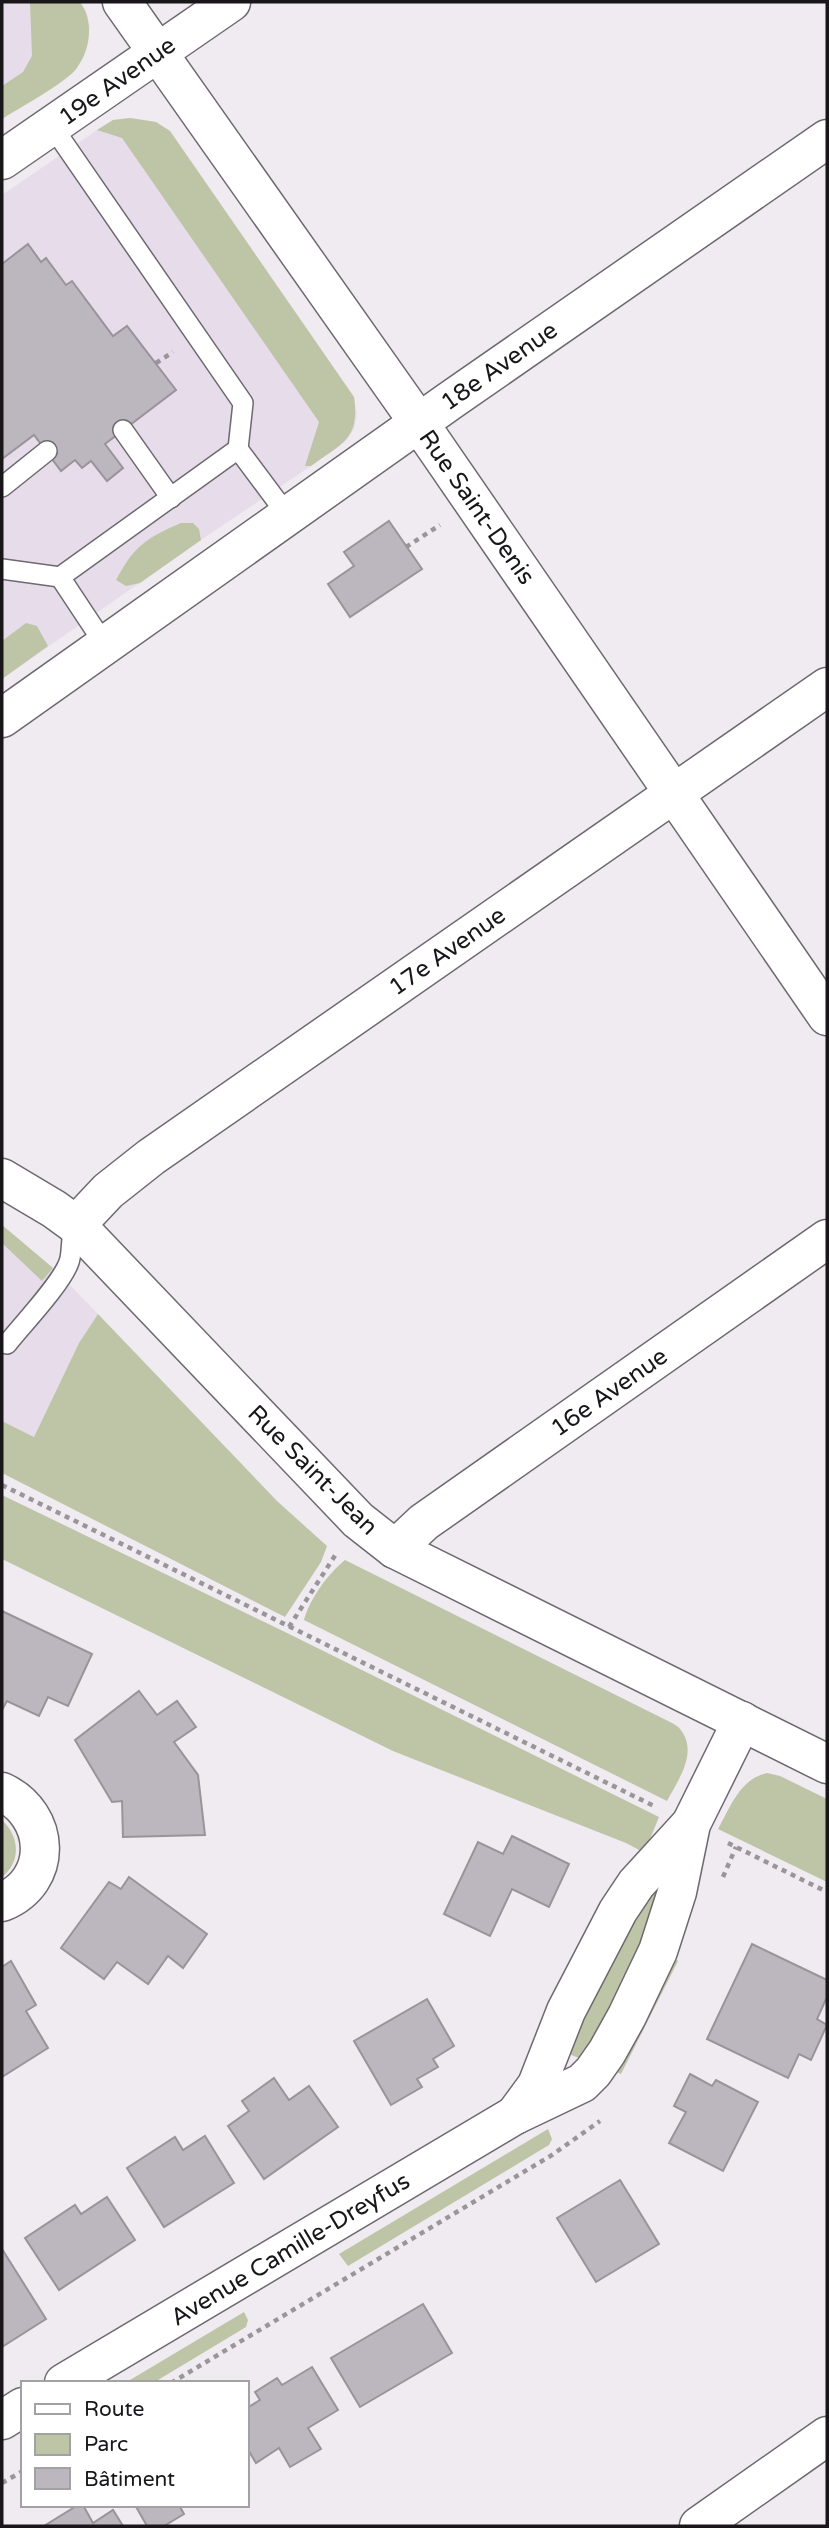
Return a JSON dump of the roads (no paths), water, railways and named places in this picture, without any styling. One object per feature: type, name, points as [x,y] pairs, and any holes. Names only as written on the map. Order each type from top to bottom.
[{"type":"street","name":"Rue Saint-Denis","points":[[122,2],[419,423],[827,1016]]},
{"type":"street","name":"19e Avenue","points":[[2,160],[232,2]]},
{"type":"street","name":"18e Avenue","points":[[2,718],[827,139]]},
{"type":"street","name":"17e Avenue","points":[[76,1225],[108,1191],[151,1157],[827,687]]},
{"type":"street","name":"Rue Saint-Jean","points":[[2,1178],[76,1225],[358,1520],[394,1549],[827,1764]]},
{"type":"street","name":"16e Avenue","points":[[394,1549],[424,1521],[827,1240]]},
{"type":"street","name":"Avenue Camille-Dreyfus","points":[[515,2115],[537,2085],[566,2011],[618,1911],[676,1817],[742,1721]]},
{"type":"street","points":[[2,1792],[14,1798],[28,1811],[37,1828],[40,1848],[36,1868],[26,1885],[12,1898],[2,1902]]},
{"type":"street","name":"Avenue Camille-Dreyfus","points":[[67,2381],[515,2115],[582,2083],[607,2052],[645,1980],[667,1926],[676,1817]]},
{"type":"street","points":[[2,2420],[21,2408]]},
{"type":"street","points":[[699,2526],[827,2436]]},
{"type":"lane","points":[[52,126],[243,403],[238,449],[288,516]]},
{"type":"lane","points":[[123,430],[171,498]]},
{"type":"lane","points":[[2,569],[60,577],[238,449]]},
{"type":"lane","points":[[2,487],[47,452]]},
{"type":"lane","points":[[60,577],[106,645]]},
{"type":"lane","points":[[7,1345],[71,1260],[70,1238],[76,1225]]}]
